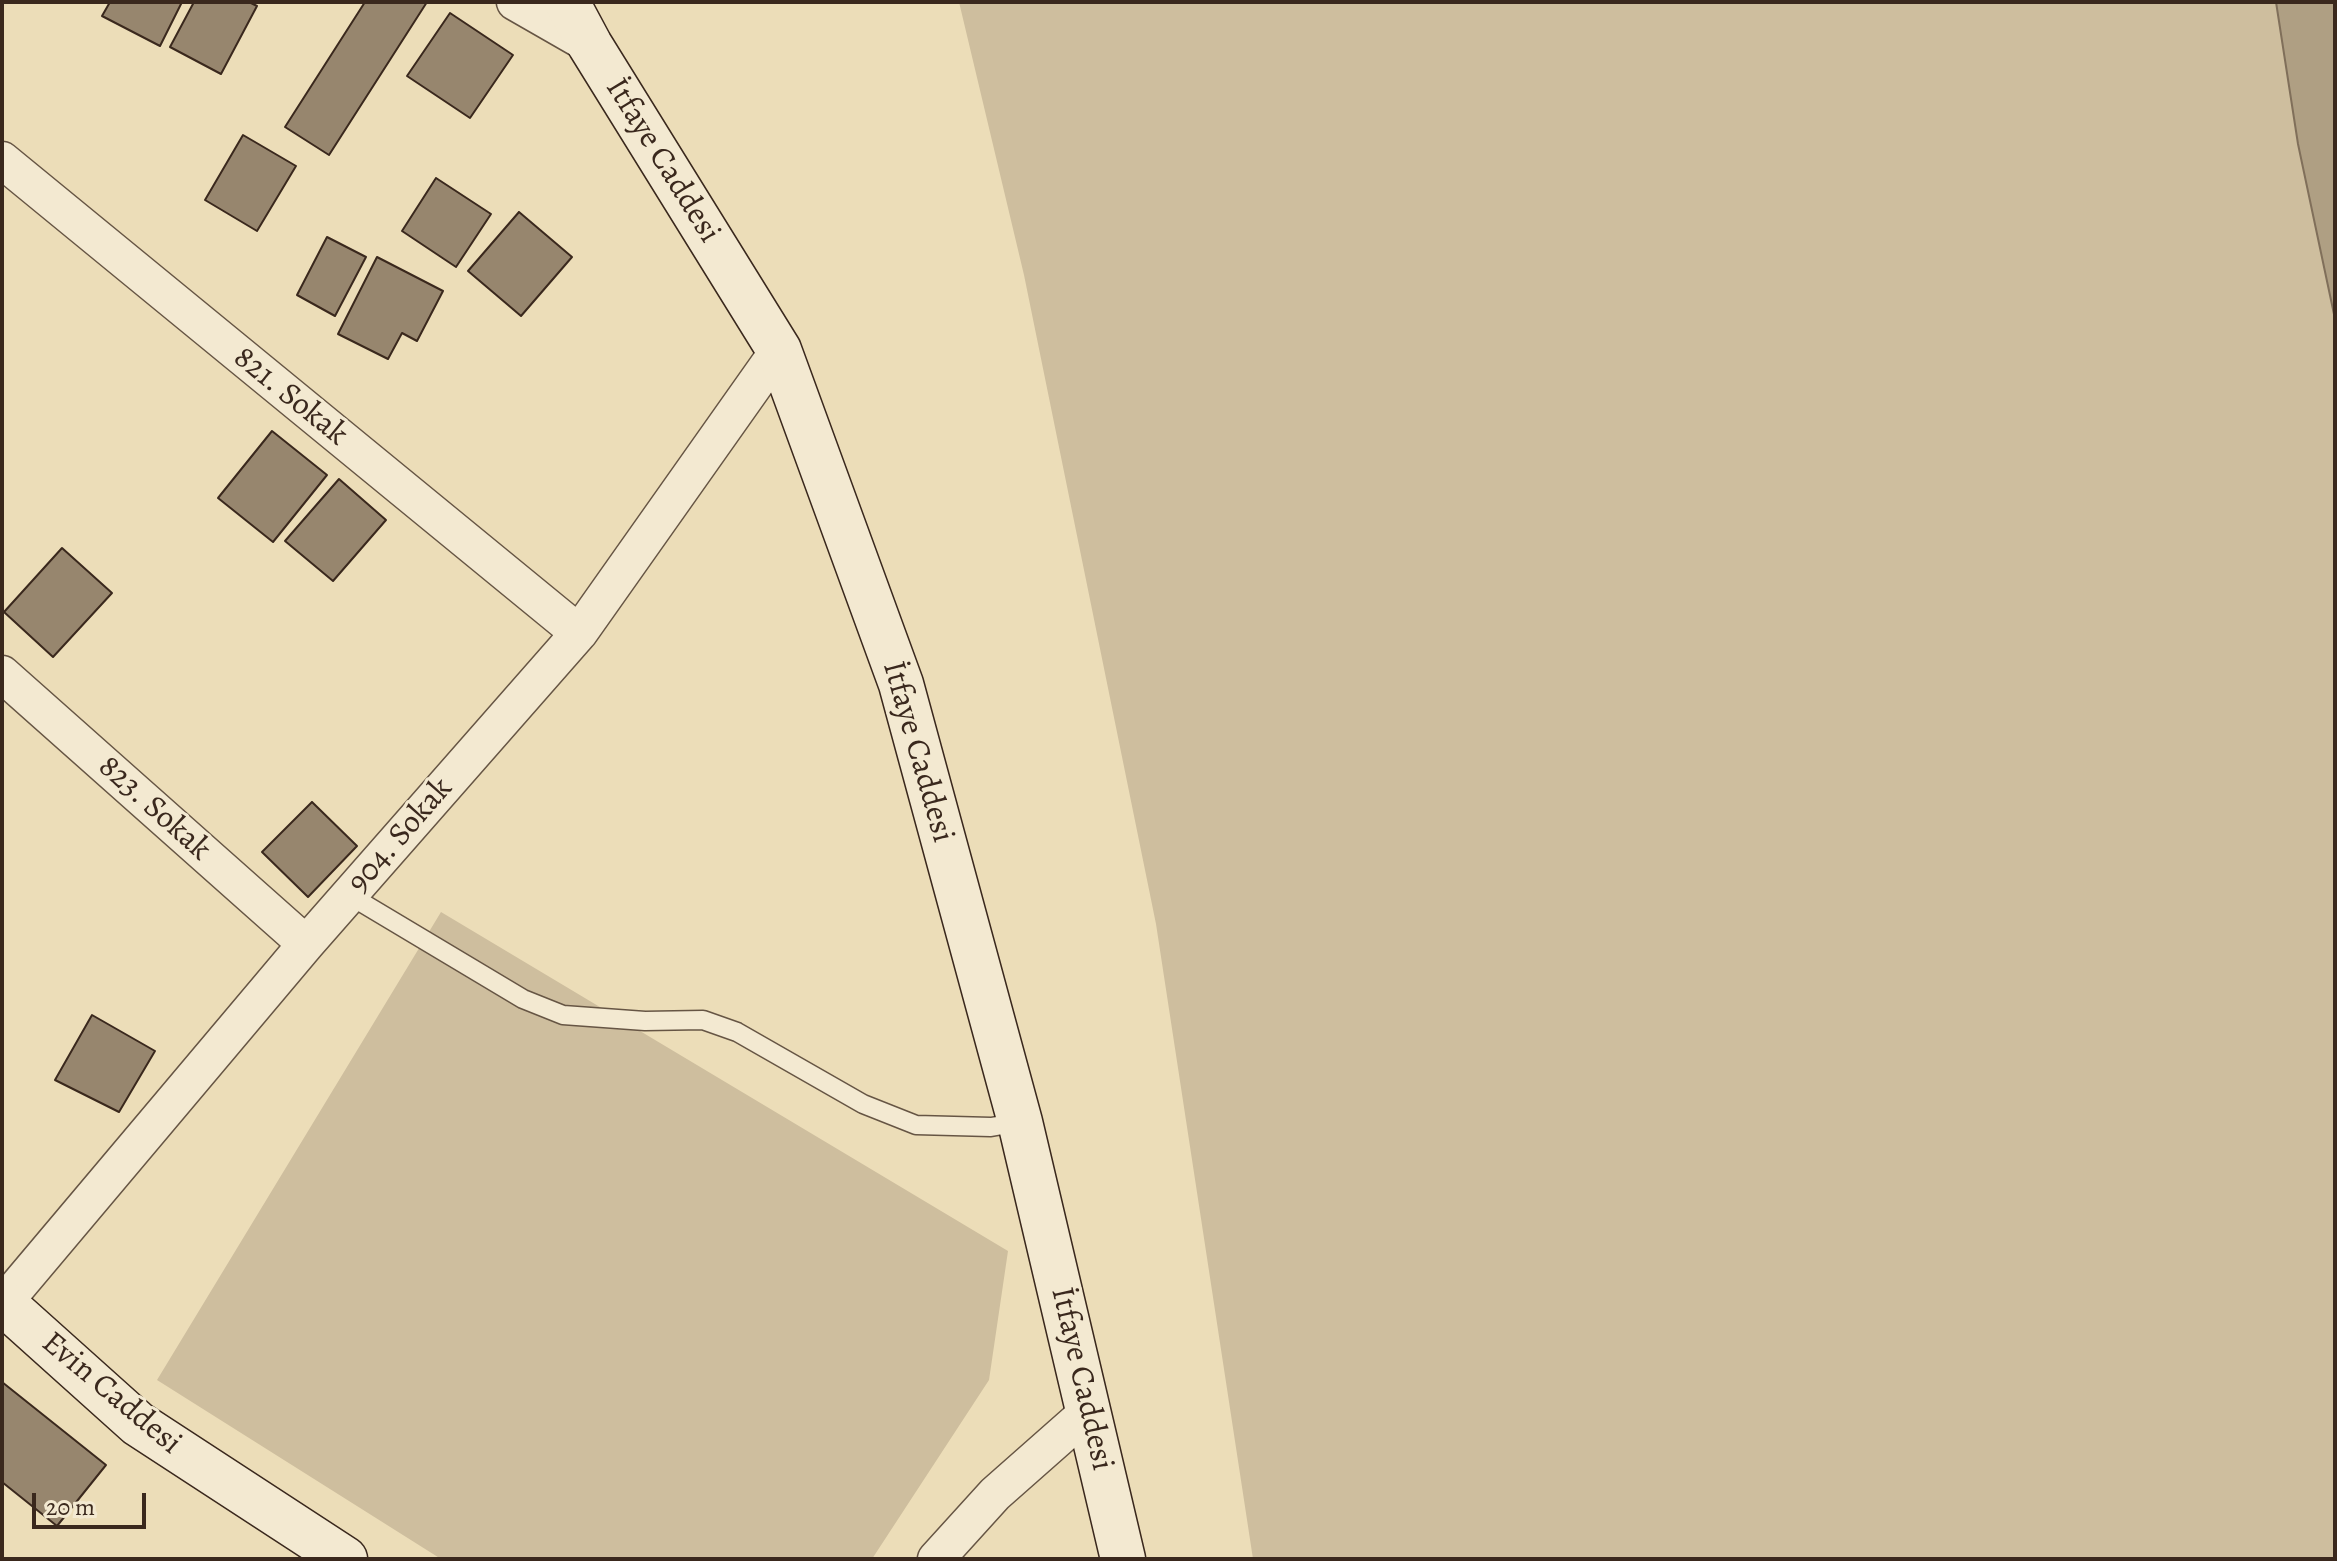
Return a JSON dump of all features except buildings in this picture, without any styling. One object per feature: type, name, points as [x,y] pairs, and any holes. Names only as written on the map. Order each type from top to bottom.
[{"type":"street","points":[[515,2],[590,45]]},
{"type":"street","name":"İtfaye Caddesi","points":[[567,2],[590,45],[779,350],[901,684],[1020,1122],[1123,1559]]},
{"type":"street","name":"821. Sokak","points":[[2,160],[579,633]]},
{"type":"street","name":"904. Sokak","points":[[3,1303],[306,944],[579,633],[779,350]]},
{"type":"street","name":"823. Sokak","points":[[2,674],[306,944]]},
{"type":"street","name":"Evin Caddesi","points":[[3,1303],[138,1424],[345,1559]]},
{"type":"street","points":[[936,1559],[995,1494],[1089,1411]]},
{"type":"lane","points":[[349,895],[523,999],[563,1015],[645,1021],[703,1020],[737,1032],[863,1104],[916,1125],[991,1127],[1020,1122]]},
{"type":"shaded area","points":[[959,2],[2276,2],[2298,144],[2335,319],[2335,1559],[1253,1559],[1156,924],[1024,275]]},
{"type":"shaded area","points":[[2276,2],[2335,2],[2335,319],[2298,144]]},
{"type":"shaded area","points":[[441,912],[1008,1251],[989,1380],[872,1559],[441,1559],[157,1380]]}]
